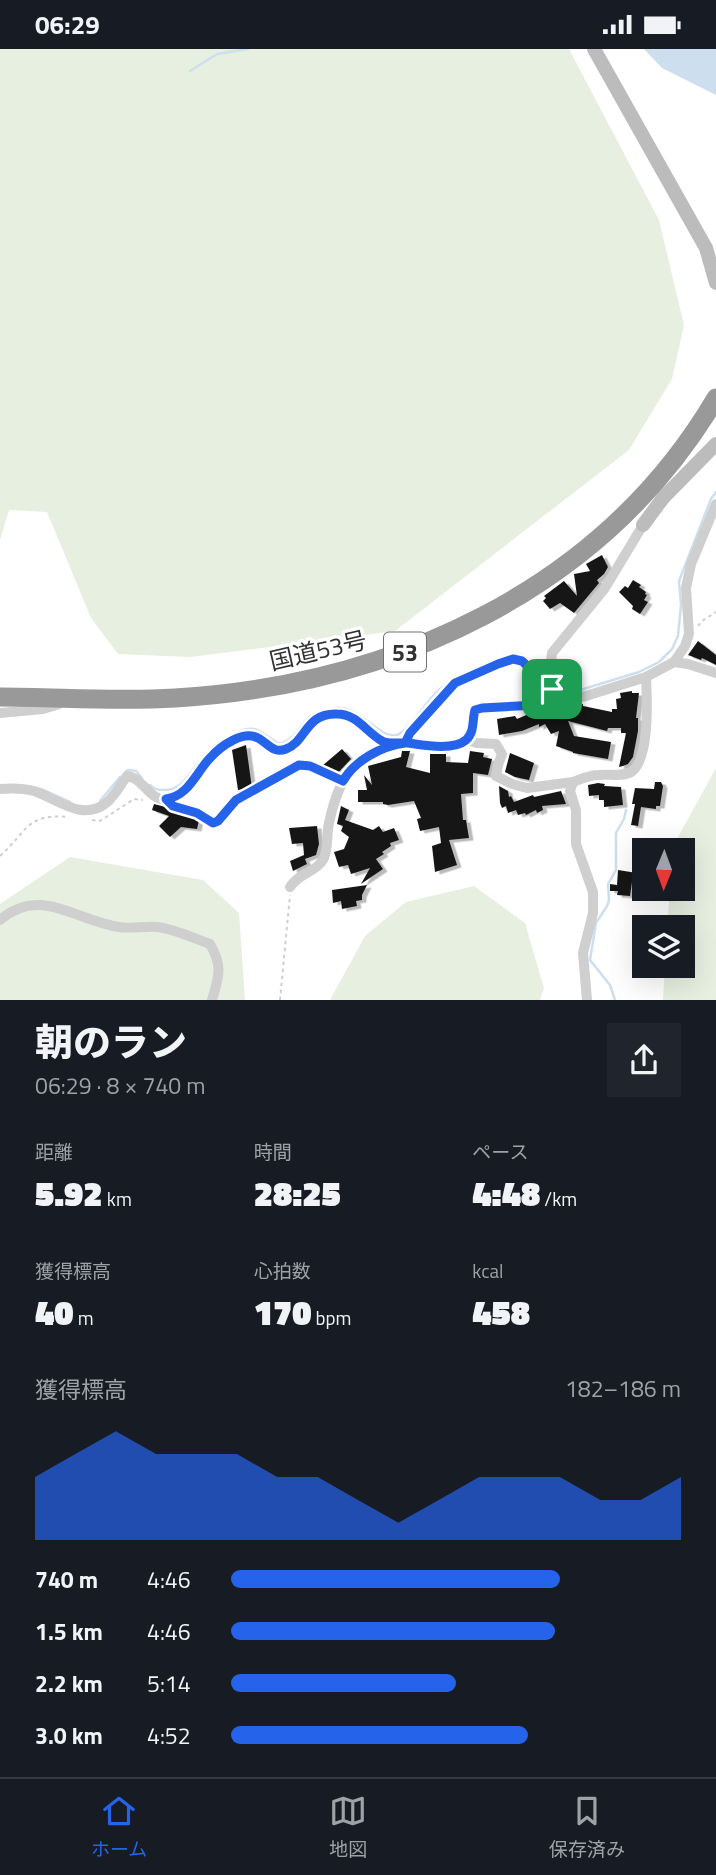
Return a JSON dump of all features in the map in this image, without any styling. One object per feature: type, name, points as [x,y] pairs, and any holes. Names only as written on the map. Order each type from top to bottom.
[{"type":"highway","name":"国道53号","points":[[0,697],[173,698],[259,689],[348,670],[431,641],[519,595],[588,548],[632,509],[666,471],[716,398]]},
{"type":"street","points":[[594,49],[706,247],[716,283]]},
{"type":"street","points":[[562,700],[553,694],[549,663],[552,653],[605,588],[643,525],[663,498],[716,444]]},
{"type":"street","points":[[467,740],[473,729],[475,710],[537,705],[586,696],[646,677],[674,662],[685,646],[688,634],[686,587],[691,564],[716,504]]},
{"type":"street","points":[[674,662],[716,673]]},
{"type":"street","points":[[0,789],[19,788],[35,792],[74,810],[95,810],[111,799],[127,776],[133,777],[154,797],[175,798],[183,793],[211,756],[226,745],[250,736],[257,737],[271,748],[288,748],[312,722],[321,716],[338,714],[351,717],[381,740],[399,744],[427,747],[457,744],[467,740],[496,744],[502,754],[496,776],[527,788],[573,782],[598,775],[627,774],[639,763],[645,744],[646,677]]},
{"type":"street","points":[[0,713],[43,709],[79,698]]},
{"type":"street","points":[[290,887],[296,879],[316,868],[323,860],[327,850],[328,825],[343,781],[355,766],[399,744]]},
{"type":"street","points":[[573,782],[570,791],[576,810],[576,844],[593,892],[593,913],[583,953],[587,1000]]},
{"type":"street","points":[[0,920],[10,911],[38,904],[63,909],[110,926],[161,928],[210,944],[216,954],[219,968],[212,1000]]},
{"type":"path","points":[[688,634],[716,612]]},
{"type":"path","points":[[399,744],[455,683],[498,664],[513,659],[522,661],[552,687]]},
{"type":"path","points":[[166,799],[173,806],[197,813],[213,823],[218,821],[236,800],[299,765],[310,766],[343,781]]},
{"type":"path","points":[[88,819],[100,821],[134,799],[154,797]]},
{"type":"path","points":[[0,856],[33,821],[52,816],[75,818]]},
{"type":"path","points":[[280,1000],[290,887]]},
{"type":"shaded area","points":[[0,49],[569,49],[659,220],[684,325],[672,379],[629,450],[395,631],[190,657],[118,654],[91,618],[47,512],[9,510],[0,540]]},
{"type":"shaded area","points":[[716,768],[716,1000],[663,1000],[664,978],[695,978],[695,915],[668,915],[669,901],[695,901],[695,838],[678,838]]},
{"type":"shaded area","points":[[70,857],[203,880],[239,913],[245,1000],[0,1000],[0,904]]},
{"type":"shaded area","points":[[474,886],[525,923],[544,988],[540,1000],[330,1000],[365,936],[406,902]]},
{"type":"water","points":[[644,49],[716,49],[716,95],[662,68]]},
{"type":"building","points":[[602,555],[608,567],[597,580],[599,583],[574,613],[560,603],[550,609],[543,601],[546,598],[544,596],[564,581],[577,596],[574,574],[590,571],[586,564]]},
{"type":"building","points":[[633,580],[641,585],[639,587],[647,595],[644,600],[648,602],[640,614],[632,609],[633,606],[619,592],[625,586],[628,588]]},
{"type":"building","points":[[698,641],[716,655],[716,665],[688,655]]},
{"type":"building","points":[[620,693],[639,693],[636,718],[638,731],[633,757],[623,766],[619,767],[626,733],[621,733],[621,728],[608,728],[607,731],[568,721],[574,736],[611,742],[608,759],[573,753],[556,746],[559,731],[551,734],[545,724],[499,735],[497,719],[515,716],[517,719],[531,713],[543,712],[544,715],[583,704],[612,712],[612,709],[617,709],[616,699],[621,698]]},
{"type":"building","points":[[246,745],[252,788],[238,790],[232,750]]},
{"type":"building","points":[[342,749],[351,759],[333,778],[322,766]]},
{"type":"building","points":[[402,751],[410,751],[406,767],[430,773],[430,754],[446,754],[446,762],[468,763],[470,751],[484,753],[483,757],[492,759],[488,775],[473,773],[473,793],[461,794],[463,820],[466,820],[469,838],[449,840],[457,865],[435,872],[432,846],[441,843],[439,827],[420,831],[417,819],[421,818],[414,801],[388,805],[383,802],[358,802],[358,790],[367,790],[364,775],[372,785],[368,766],[401,757]]},
{"type":"building","points":[[510,753],[534,763],[529,780],[505,772]]},
{"type":"building","points":[[655,782],[661,782],[663,786],[660,806],[656,806],[656,809],[641,807],[638,826],[631,825],[635,788],[654,789]]},
{"type":"building","points":[[598,783],[621,787],[623,805],[604,807],[604,800],[599,800],[599,795],[589,796],[588,785]]},
{"type":"building","points":[[499,786],[508,791],[514,802],[533,795],[534,797],[561,791],[566,804],[542,806],[543,810],[526,815],[518,815],[516,810],[508,813],[506,806],[502,808],[500,803]]},
{"type":"building","points":[[154,804],[200,816],[197,829],[181,827],[170,837],[159,826],[169,816],[152,810]]},
{"type":"building","points":[[341,806],[349,810],[345,820],[373,830],[379,826],[383,832],[394,828],[399,840],[390,843],[391,846],[382,852],[384,854],[376,859],[383,869],[361,884],[370,868],[351,874],[348,865],[339,867],[334,852],[344,849],[349,837],[341,831],[343,826],[337,824]]},
{"type":"building","points":[[317,826],[319,844],[316,855],[305,859],[307,864],[293,871],[290,861],[304,855],[303,843],[292,844],[289,828]]},
{"type":"building","points":[[618,870],[632,872],[630,896],[617,895],[618,891],[610,891],[610,884],[617,885]]},
{"type":"building","points":[[367,885],[362,900],[356,901],[357,906],[342,909],[341,901],[333,903],[332,890]]},
{"type":"waterway","points":[[190,71],[217,54],[248,49]]},
{"type":"waterway","points":[[556,681],[568,691],[577,691],[639,672],[659,662],[672,649],[678,636],[681,605],[679,581],[716,492]]},
{"type":"waterway","points":[[216,746],[233,734],[249,729],[254,729],[280,744],[292,737],[310,716],[338,708],[357,714],[385,733],[397,735],[411,724],[441,689],[489,662],[523,655],[546,672]]},
{"type":"waterway","points":[[150,785],[161,790],[177,787],[201,760]]},
{"type":"waterway","points":[[125,772],[136,771],[142,778]]},
{"type":"waterway","points":[[100,801],[120,777]]},
{"type":"waterway","points":[[41,789],[70,802]]},
{"type":"waterway","points":[[615,1000],[610,985],[590,960],[596,923],[609,900],[608,884],[616,870],[616,833],[626,810]]},
{"type":"route","points":[[552,689],[522,661],[513,659],[455,683],[410,733],[405,743],[393,744],[380,750],[355,766],[343,781],[310,766],[299,765],[236,800],[218,821],[213,823],[197,813],[173,806],[166,799],[183,793],[211,756],[242,737],[257,737],[271,748],[280,750],[294,744],[312,722],[321,716],[338,714],[351,717],[381,740],[393,744],[427,747],[457,744],[467,740],[473,729],[475,710],[537,705],[562,700],[553,694],[552,689]]}]
